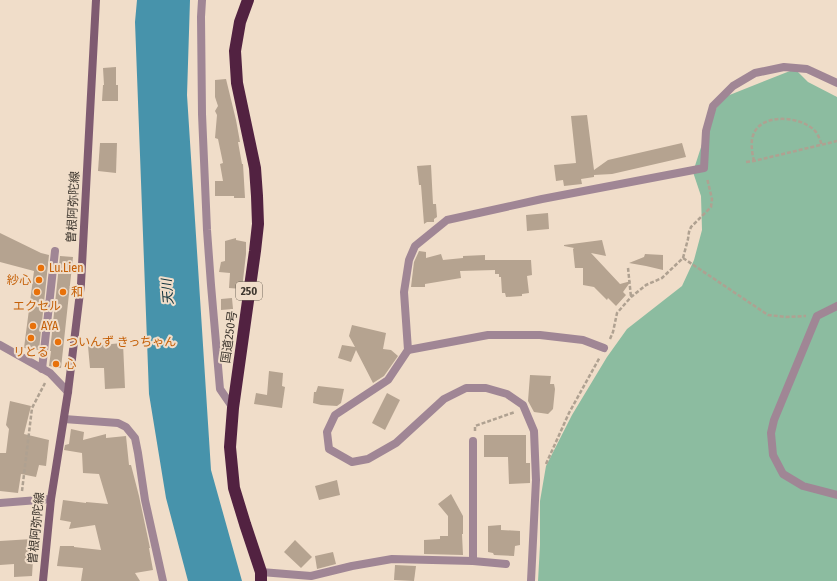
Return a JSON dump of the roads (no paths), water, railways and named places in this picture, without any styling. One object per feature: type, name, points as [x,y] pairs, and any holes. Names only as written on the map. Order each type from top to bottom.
[{"type":"highway","name":"国道250号","points":[[248,0],[240,22],[234,51],[237,83],[255,168],[258,224],[233,408],[230,447],[234,488],[261,577]]},
{"type":"main road","name":"曽根阿弥陀線","points":[[43,581],[51,498],[68,392],[81,284],[96,0]]},
{"type":"street","points":[[202,0],[202,114],[211,286],[220,389],[233,408]]},
{"type":"street","points":[[531,581],[529,566],[536,480],[534,431],[523,405],[507,394],[486,388],[466,388],[444,399],[396,443],[368,459],[352,462],[329,449],[327,432],[335,415],[388,380],[408,350],[404,292],[409,260],[415,246],[447,220],[542,199],[704,168],[706,131],[714,106],[733,86],[755,73],[784,67],[807,69],[837,83]]},
{"type":"street","points":[[46,371],[55,251]]},
{"type":"street","points":[[837,306],[817,316],[774,420],[771,433],[773,455],[782,474],[803,486],[837,495]]},
{"type":"street","points":[[408,350],[488,335],[540,335],[583,340],[604,348]]},
{"type":"street","points":[[0,345],[46,371],[68,392]]},
{"type":"street","points":[[64,419],[118,423],[126,427],[135,438],[145,500],[163,581]]},
{"type":"street","points":[[473,441],[473,561]]},
{"type":"street","points":[[0,503],[51,498]]},
{"type":"street","points":[[261,577],[311,576],[352,566],[392,559],[473,561],[506,564]]},
{"type":"water","name":"天川","points":[[137,0],[190,0],[187,95],[211,470],[242,581],[188,581],[166,498],[149,394],[135,22]]},
{"type":"place","name":"Lu.Lien","points":[[41,268]]},
{"type":"place","name":"紗心","points":[[39,280]]},
{"type":"place","name":"エクセル","points":[[37,292]]},
{"type":"place","name":"和","points":[[63,292]]},
{"type":"place","name":"AYA","points":[[33,326]]},
{"type":"place","name":"リとる","points":[[31,338]]},
{"type":"place","name":"ついんず きっちゃん","points":[[58,342]]},
{"type":"place","name":"心","points":[[56,364]]}]
